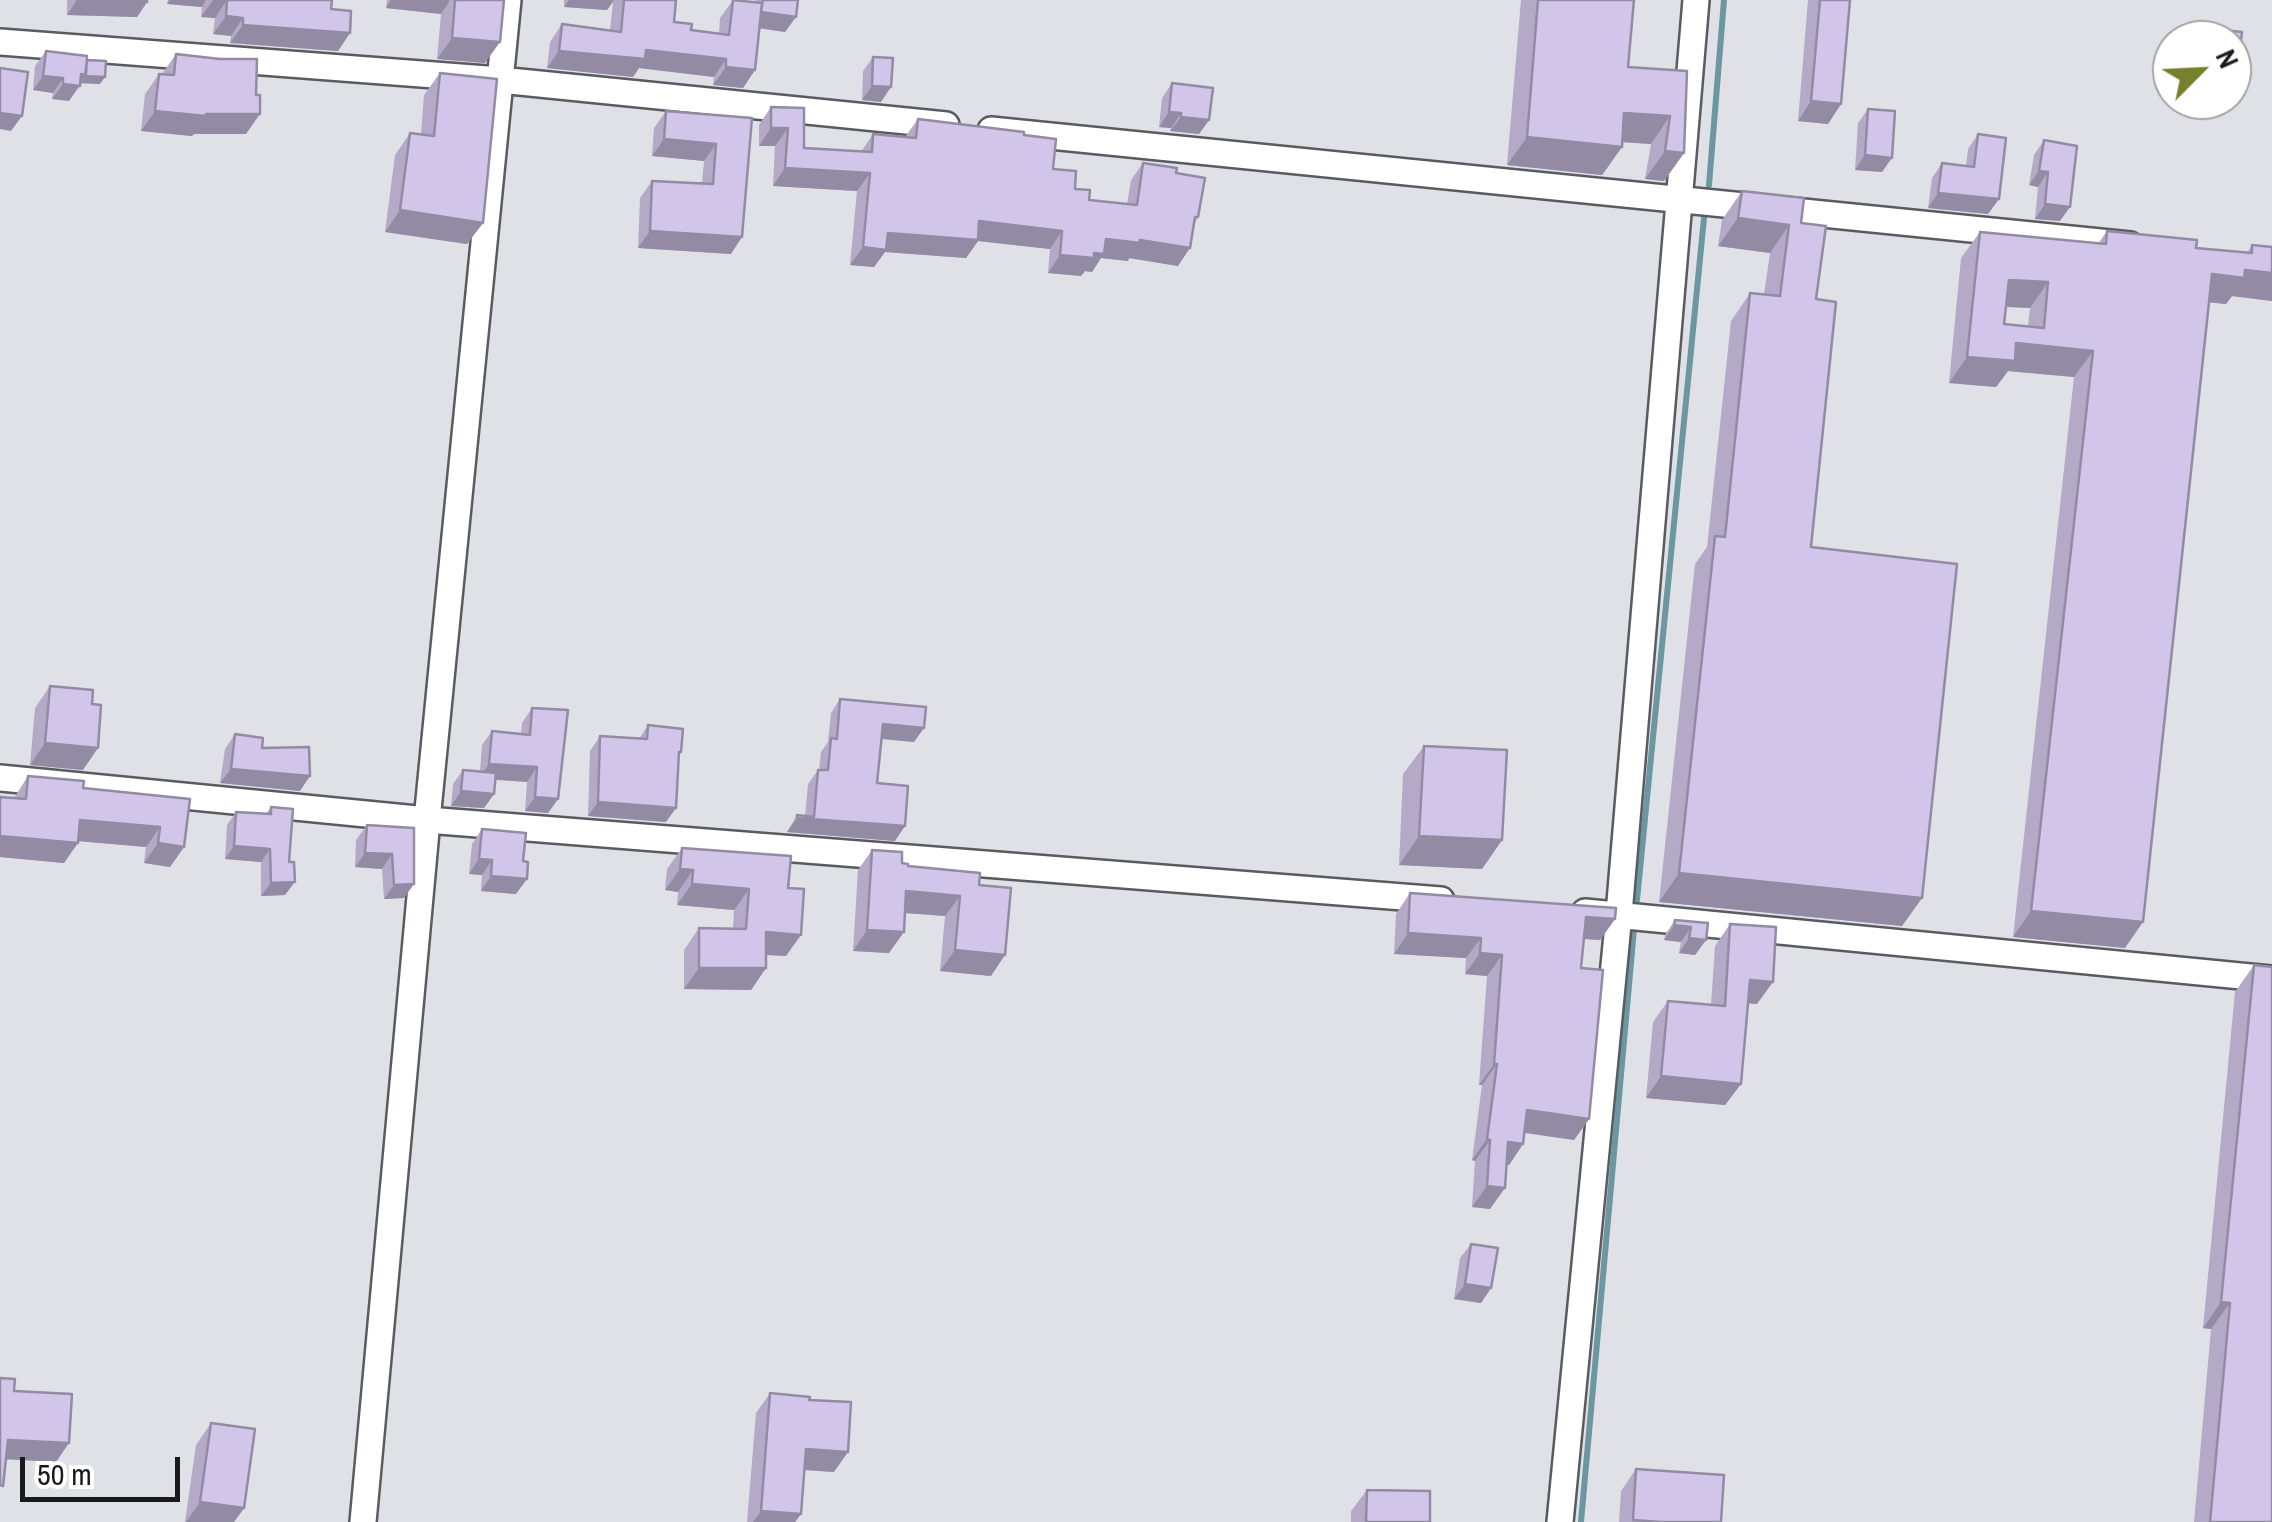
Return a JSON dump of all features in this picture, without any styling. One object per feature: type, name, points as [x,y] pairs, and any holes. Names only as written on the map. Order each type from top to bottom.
[{"type":"street","points":[[362,1522],[508,0]]},
{"type":"street","points":[[1560,1522],[1619,914],[1696,0]]},
{"type":"street","points":[[0,42],[500,80],[2153,247]]},
{"type":"street","points":[[0,778],[427,820],[1460,902]]},
{"type":"street","points":[[1560,910],[2272,979]]},
{"type":"building","points":[[77,0],[147,0],[147,2]]},
{"type":"building","points":[[227,0],[332,0],[331,9],[351,11],[350,33],[243,25],[243,18],[226,16]]},
{"type":"building","points":[[455,0],[504,0],[500,42],[452,38]]},
{"type":"building","points":[[624,0],[676,0],[674,22],[692,24],[691,30],[729,35],[733,0],[762,3],[755,70],[726,67],[726,59],[646,50],[645,59],[559,51],[562,24],[621,32]]},
{"type":"building","points":[[763,0],[798,0],[796,17],[761,12]]},
{"type":"building","points":[[1538,0],[1634,0],[1628,67],[1687,71],[1684,153],[1665,151],[1670,116],[1624,113],[1622,147],[1527,137]]},
{"type":"building","points":[[1820,0],[1850,0],[1841,104],[1811,101]]},
{"type":"building","points":[[46,51],[87,56],[86,75],[81,74],[80,86],[63,84],[63,78],[43,76]]},
{"type":"building","points":[[176,54],[257,59],[260,114],[206,116],[155,111],[159,74],[174,75]]},
{"type":"building","points":[[873,57],[893,58],[891,87],[872,86]]},
{"type":"building","points":[[87,60],[106,61],[105,77],[85,76]]},
{"type":"building","points":[[0,68],[28,72],[22,116],[0,113]]},
{"type":"building","points":[[440,73],[497,79],[483,223],[400,210],[410,133],[434,136]]},
{"type":"building","points":[[1172,83],[1213,88],[1209,120],[1169,112]]},
{"type":"building","points":[[771,107],[804,108],[804,148],[872,152],[873,134],[916,138],[918,119],[1056,139],[1053,169],[1076,171],[1075,189],[1090,190],[1089,200],[1137,205],[1143,163],[1177,168],[1176,173],[1205,178],[1190,248],[1106,239],[1104,254],[1094,253],[1094,258],[1060,255],[1062,231],[979,221],[978,240],[888,233],[886,250],[863,247],[870,173],[785,168],[788,128],[771,128]]},
{"type":"building","points":[[1868,109],[1895,111],[1892,158],[1865,155]]},
{"type":"building","points":[[666,111],[752,118],[742,237],[650,231],[652,181],[713,184],[716,144],[664,139]]},
{"type":"building","points":[[1978,134],[2006,138],[1999,199],[1938,193],[1942,163],[1974,167]]},
{"type":"building","points":[[2044,140],[2077,146],[2070,207],[2045,204],[2048,172],[2039,171]]},
{"type":"building","points":[[1742,191],[1804,198],[1801,223],[1826,226],[1816,299],[1836,302],[1811,547],[1957,564],[1922,898],[1679,873],[1715,536],[1725,537],[1750,293],[1780,296],[1789,225],[1738,218]]},
{"type":"building","points":[[2107,231],[2197,240],[2196,248],[2252,253],[2252,245],[2272,247],[2272,273],[2245,270],[2244,278],[2212,274],[2143,922],[2031,911],[2093,351],[2016,343],[2015,361],[1967,357],[1980,232],[2106,244]],"holes":[[[2009,280],[2048,282],[2044,328],[2004,324]]]},
{"type":"building","points":[[50,686],[93,690],[92,704],[101,705],[98,748],[45,743]]},
{"type":"building","points":[[840,699],[926,707],[924,728],[883,724],[877,783],[908,786],[905,826],[797,818],[814,817],[818,770],[828,770],[831,738],[837,739]]},
{"type":"building","points":[[532,708],[568,710],[558,799],[535,797],[537,767],[489,764],[492,731],[530,735]]},
{"type":"building","points":[[648,725],[683,729],[676,808],[598,802],[600,736],[647,739]]},
{"type":"building","points":[[235,734],[263,738],[262,748],[309,747],[310,776],[231,769]]},
{"type":"building","points":[[1424,746],[1507,750],[1502,840],[1419,836]]},
{"type":"building","points":[[463,770],[496,773],[494,794],[461,791]]},
{"type":"building","points":[[28,776],[84,781],[83,788],[190,799],[184,847],[158,843],[160,827],[80,820],[78,843],[0,836],[0,797],[26,799]]},
{"type":"building","points":[[271,807],[293,809],[289,862],[294,862],[295,882],[271,883],[270,849],[234,846],[236,812],[271,814]]},
{"type":"building","points":[[367,825],[414,828],[414,884],[394,885],[392,854],[365,853]]},
{"type":"building","points":[[482,829],[526,833],[523,861],[528,862],[527,879],[491,876],[492,860],[479,859]]},
{"type":"building","points":[[682,848],[791,856],[788,888],[804,889],[801,935],[766,932],[766,968],[699,968],[699,928],[746,929],[749,889],[692,884],[693,870],[680,869]]},
{"type":"building","points":[[872,850],[902,852],[902,863],[908,866],[980,873],[979,885],[1011,888],[1005,955],[955,950],[960,896],[906,891],[904,932],[867,930]]},
{"type":"building","points":[[1410,893],[1616,908],[1615,919],[1586,917],[1581,968],[1603,970],[1589,1119],[1527,1110],[1523,1144],[1508,1142],[1505,1188],[1487,1186],[1487,1139],[1497,1064],[1502,955],[1480,953],[1481,938],[1408,933]]},
{"type":"building","points":[[1675,920],[1708,923],[1706,940],[1689,938],[1691,927],[1674,925]]},
{"type":"building","points":[[1730,924],[1776,927],[1773,982],[1750,980],[1741,1084],[1661,1076],[1668,1001],[1725,1006]]},
{"type":"building","points":[[2254,965],[2272,967],[2272,1522],[2210,1522],[2230,1303],[2221,1302]]},
{"type":"building","points":[[1471,1244],[1498,1248],[1491,1288],[1465,1284]]},
{"type":"building","points":[[0,1378],[15,1379],[14,1391],[72,1394],[69,1443],[8,1440],[3,1486],[0,1485]]},
{"type":"building","points":[[770,1393],[851,1402],[848,1452],[806,1449],[801,1514],[761,1511]]},
{"type":"building","points":[[211,1423],[255,1429],[244,1508],[200,1502]]},
{"type":"building","points":[[1636,1469],[1724,1475],[1721,1522],[1633,1520]]},
{"type":"building","points":[[1367,1490],[1430,1491],[1430,1522],[1366,1522]]},
{"type":"waterway","points":[[1709,185],[1724,0]]},
{"type":"waterway","points":[[1637,900],[1704,218]]},
{"type":"waterway","points":[[1581,1522],[1634,929]]}]
